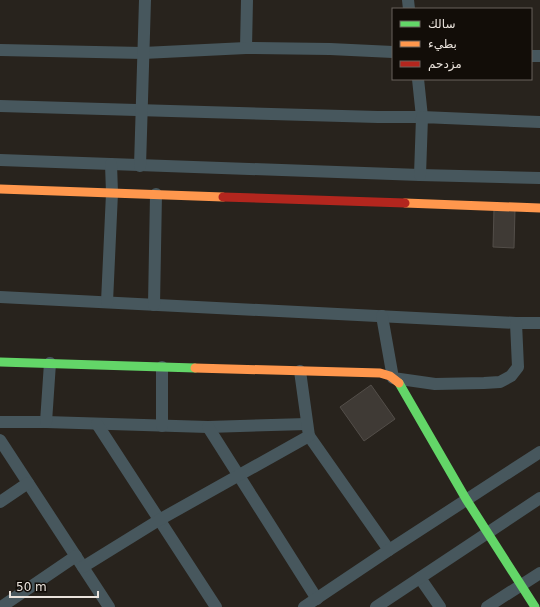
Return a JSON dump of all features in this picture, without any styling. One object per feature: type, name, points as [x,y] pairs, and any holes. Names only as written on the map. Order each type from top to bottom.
[{"type":"street","points":[[140,166],[145,0]]},
{"type":"street","points":[[246,48],[247,0]]},
{"type":"street","points":[[0,50],[143,53],[246,48],[330,49],[392,52]]},
{"type":"street","points":[[418,80],[422,117],[420,175]]},
{"type":"street","points":[[0,106],[422,117],[540,122]]},
{"type":"street","points":[[0,160],[140,166],[540,178]]},
{"type":"street","points":[[107,302],[112,164]]},
{"type":"street","points":[[0,189],[540,208]]},
{"type":"street","points":[[154,305],[156,194]]},
{"type":"street","points":[[0,297],[540,323]]},
{"type":"street","points":[[382,316],[393,378]]},
{"type":"street","points":[[393,378],[435,384],[500,382],[511,376],[518,367],[516,323]]},
{"type":"street","points":[[0,362],[386,374],[398,382],[403,389],[466,499],[535,607]]},
{"type":"street","points":[[46,422],[50,363]]},
{"type":"street","points":[[162,367],[162,426]]},
{"type":"street","points":[[300,371],[308,430],[389,550]]},
{"type":"street","points":[[0,422],[308,430]]},
{"type":"street","points":[[97,424],[216,607]]},
{"type":"street","points":[[208,427],[317,598]]},
{"type":"street","points":[[83,567],[159,520],[238,475],[308,430]]},
{"type":"street","points":[[0,440],[109,607]]},
{"type":"street","points":[[304,607],[466,499],[540,452]]},
{"type":"street","points":[[0,502],[28,483]]},
{"type":"street","points":[[376,607],[540,498]]},
{"type":"street","points":[[1,607],[76,556]]},
{"type":"street","points":[[487,607],[540,573]]},
{"type":"street","points":[[420,578],[440,607]]},
{"type":"building","points":[[494,208],[515,209],[514,248],[493,247]]},
{"type":"building","points":[[371,385],[395,419],[364,441],[340,407]]},
{"type":"traffic: fast","points":[[0,362],[195,368]]},
{"type":"traffic: fast","points":[[399,383],[466,499],[535,607]]},
{"type":"traffic: slow","points":[[0,189],[223,197]]},
{"type":"traffic: slow","points":[[405,203],[540,208]]},
{"type":"traffic: slow","points":[[195,368],[380,373],[390,376],[399,383]]},
{"type":"traffic: jam","points":[[223,197],[405,203]]}]
